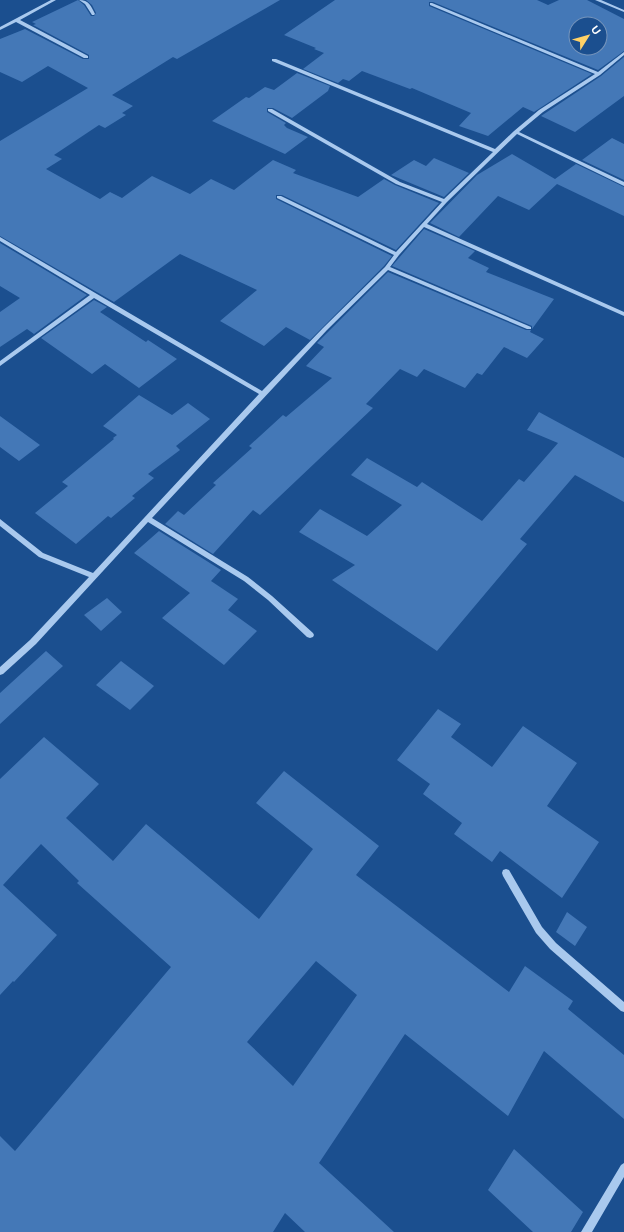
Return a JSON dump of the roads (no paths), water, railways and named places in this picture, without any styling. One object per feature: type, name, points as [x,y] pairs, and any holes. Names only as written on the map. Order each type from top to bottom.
[{"type":"street","points":[[0,29],[54,0]]},
{"type":"street","points":[[81,0],[87,3],[93,14]]},
{"type":"street","points":[[597,0],[624,11]]},
{"type":"street","points":[[431,4],[598,74]]},
{"type":"street","points":[[16,20],[86,57]]},
{"type":"street","points":[[0,672],[33,642],[263,394],[325,329],[387,268],[397,254],[445,201],[516,132],[541,111],[598,74],[624,53]]},
{"type":"street","points":[[274,60],[495,152]]},
{"type":"street","points":[[270,110],[398,183],[445,201]]},
{"type":"street","points":[[516,132],[624,184]]},
{"type":"street","points":[[279,197],[397,254]]},
{"type":"street","points":[[424,225],[624,314]]},
{"type":"street","points":[[0,239],[263,394]]},
{"type":"street","points":[[387,268],[529,328]]},
{"type":"street","points":[[0,364],[94,295]]},
{"type":"street","points":[[147,518],[246,579],[270,598],[310,635]]},
{"type":"street","points":[[0,522],[41,555],[93,576]]},
{"type":"street","points":[[506,873],[539,930],[553,946],[624,1008]]},
{"type":"street","points":[[586,1232],[624,1168]]}]
